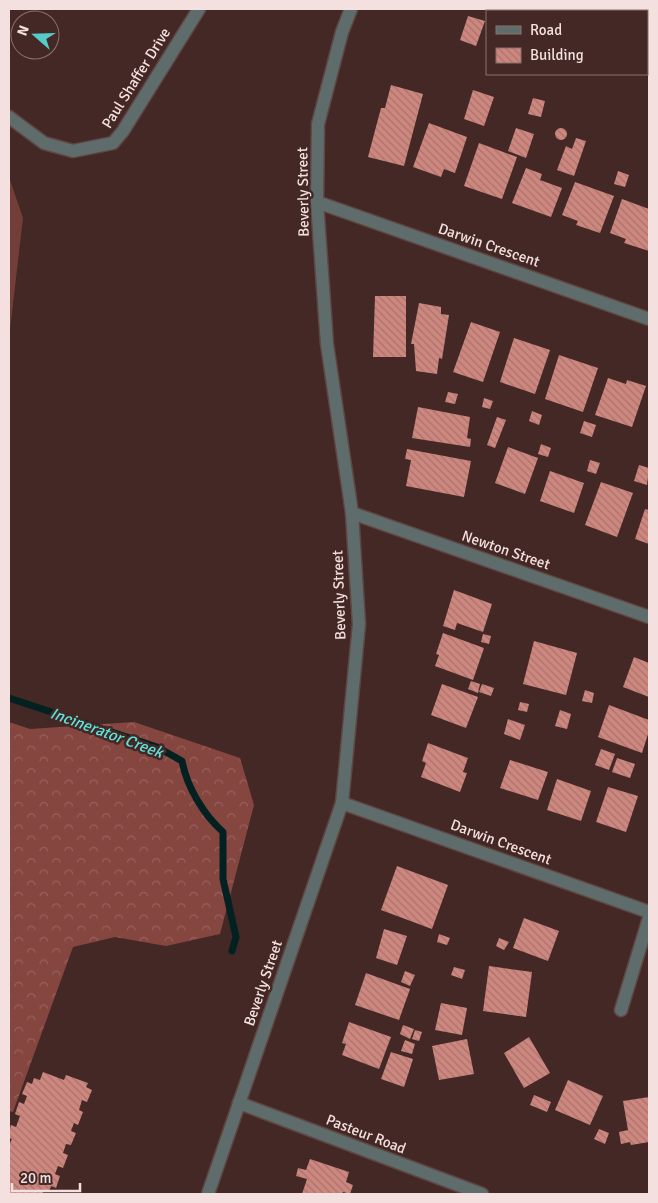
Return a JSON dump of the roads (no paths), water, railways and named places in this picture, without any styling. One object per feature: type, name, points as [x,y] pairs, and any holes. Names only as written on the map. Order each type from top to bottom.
[{"type":"street","name":"Paul Shaffer Drive","points":[[9,117],[44,143],[73,151],[113,143],[123,131],[199,9]]},
{"type":"street","name":"Beverly Street","points":[[208,1194],[342,803],[359,624],[352,513],[327,344],[318,202],[318,124],[342,32],[351,9]]},
{"type":"street","name":"Darwin Crescent","points":[[318,202],[649,319]]},
{"type":"street","name":"Newton Street","points":[[352,513],[649,617]]},
{"type":"street","name":"Darwin Crescent","points":[[342,803],[649,912]]},
{"type":"street","points":[[621,1010],[649,918]]},
{"type":"street","name":"Pasteur Road","points":[[239,1103],[482,1194]]},
{"type":"waterway","name":"Incinerator Creek","points":[[9,698],[157,747],[182,761],[184,771],[197,800],[223,832],[223,879],[236,937],[232,951]]}]
